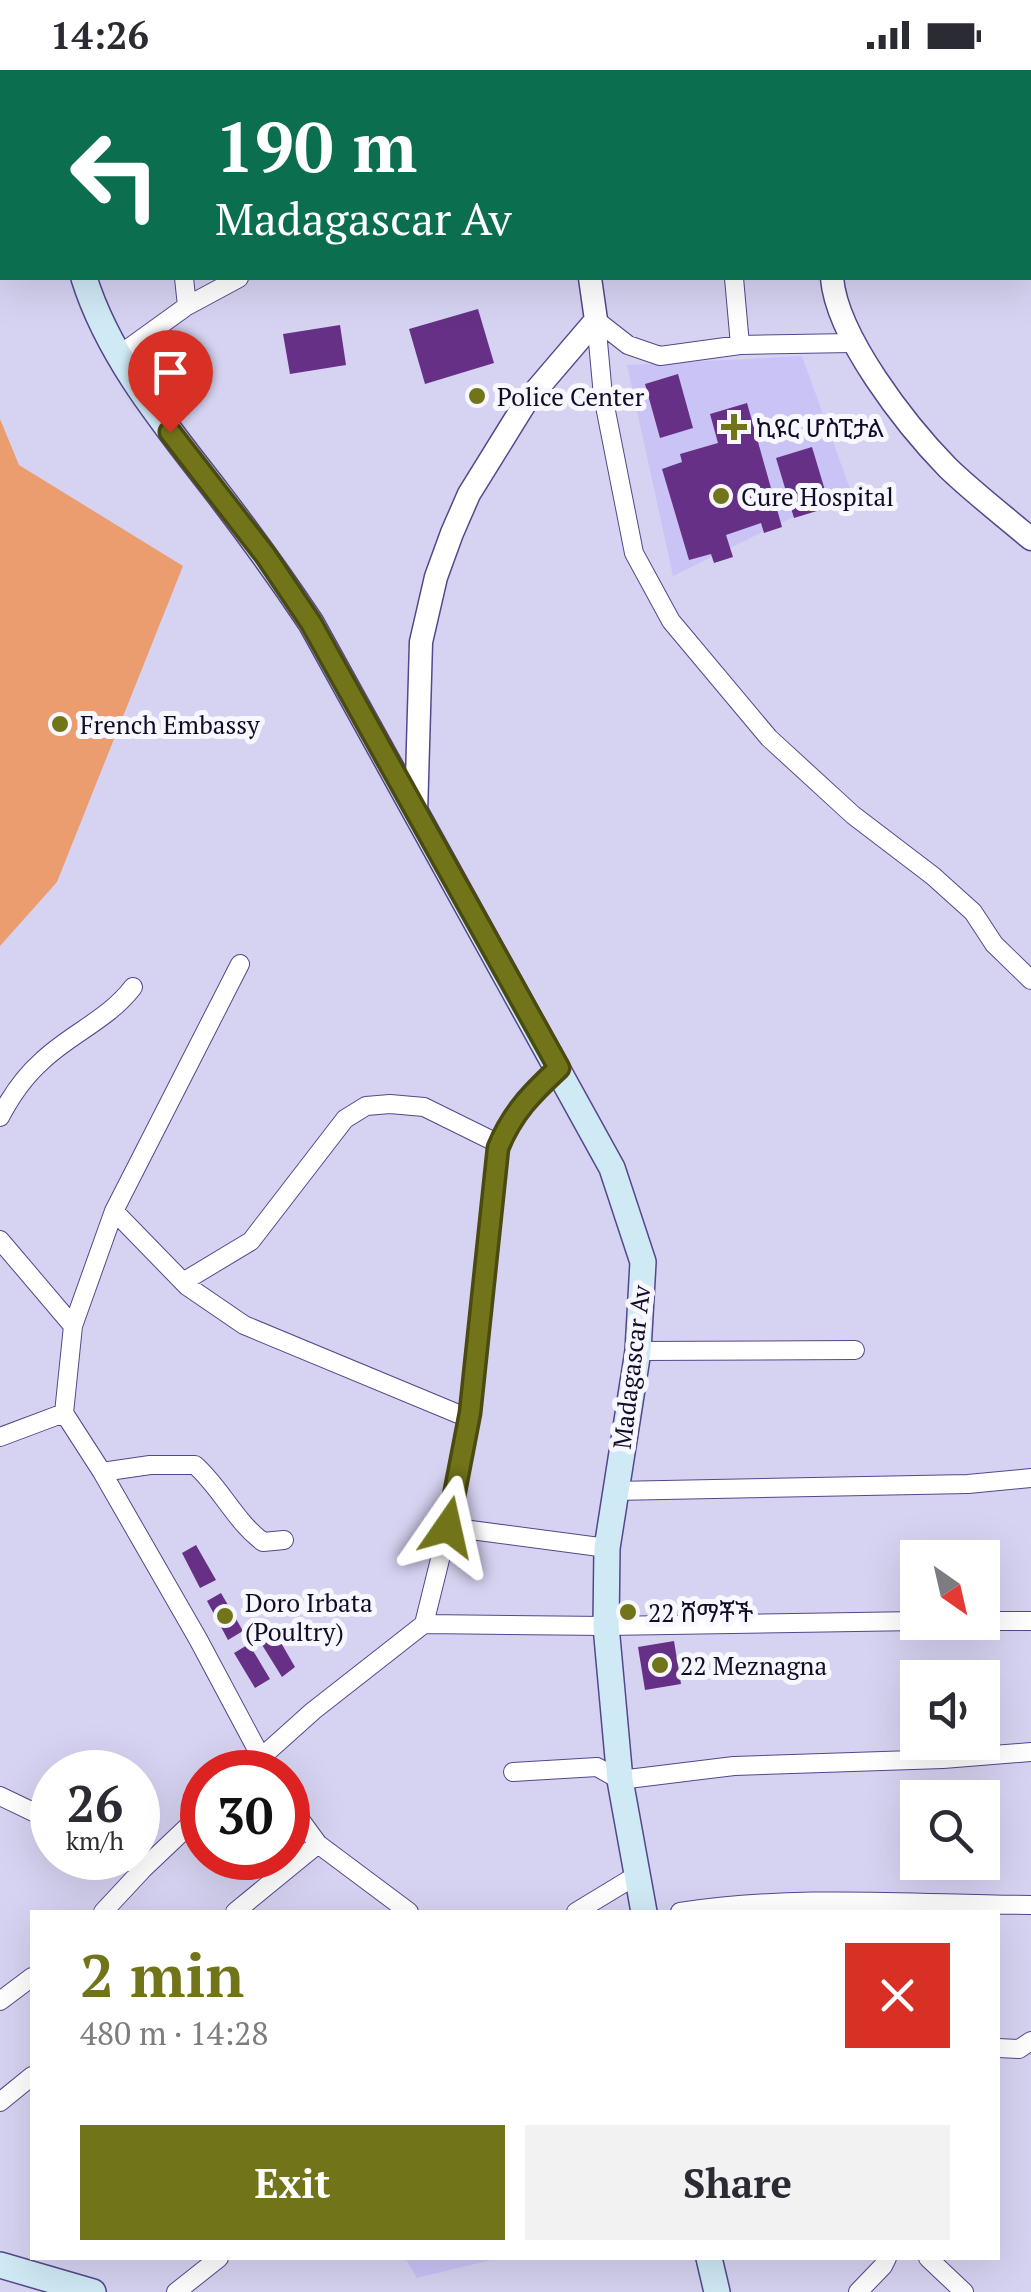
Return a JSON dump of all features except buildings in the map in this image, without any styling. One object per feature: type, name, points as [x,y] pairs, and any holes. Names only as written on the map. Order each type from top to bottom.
[{"type":"main road","name":"Madagascar Av","points":[[85,280],[118,354],[170,432],[266,556],[311,623],[618,1180],[643,1262],[638,1351],[607,1548],[606,1626],[620,1780],[644,1910]]},
{"type":"main road","points":[[709,2260],[716,2292]]},
{"type":"main road","points":[[0,2264],[37,2265],[93,2292]]},
{"type":"street","points":[[184,280],[187,306]]},
{"type":"street","points":[[118,354],[187,306],[236,280]]},
{"type":"street","points":[[590,280],[603,396],[634,553],[671,622],[769,738],[854,815],[933,876],[972,912],[994,944],[1031,980]]},
{"type":"street","points":[[734,280],[740,344]]},
{"type":"street","points":[[832,280],[833,298],[852,343],[907,418],[948,467],[1031,540]]},
{"type":"street","points":[[596,320],[628,346],[660,356],[740,344],[852,343]]},
{"type":"street","points":[[416,814],[421,642],[446,548],[470,494],[526,402],[596,320]]},
{"type":"street","points":[[240,964],[114,1212],[73,1326],[64,1413],[198,1639],[257,1750]]},
{"type":"street","points":[[0,1117],[11,1095],[43,1060],[90,1027],[133,987]]},
{"type":"street","points":[[278,1750],[313,1710],[424,1624],[448,1527],[468,1418],[499,1144],[521,1104],[559,1068]]},
{"type":"street","points":[[183,1282],[252,1241],[344,1120],[366,1106],[424,1107],[499,1144]]},
{"type":"street","points":[[114,1212],[183,1282],[244,1325],[468,1418]]},
{"type":"street","points":[[0,1240],[73,1326]]},
{"type":"street","points":[[638,1351],[855,1350]]},
{"type":"street","points":[[0,1437],[64,1413]]},
{"type":"street","points":[[102,1472],[195,1464],[246,1529],[263,1542],[284,1540]]},
{"type":"street","points":[[614,1491],[968,1484],[1031,1478]]},
{"type":"street","points":[[448,1527],[607,1548]]},
{"type":"street","points":[[424,1624],[900,1622]]},
{"type":"street","points":[[1000,1622],[1031,1622]]},
{"type":"street","points":[[513,1772],[597,1767],[620,1780],[734,1766],[1031,1752]]},
{"type":"street","points":[[0,1796],[30,1810]]},
{"type":"street","points":[[310,1833],[318,1844],[407,1910]]},
{"type":"street","points":[[160,1853],[180,1834]]},
{"type":"street","points":[[237,1910],[318,1844]]},
{"type":"street","points":[[579,1910],[638,1875]]},
{"type":"street","points":[[104,1910],[133,1880]]},
{"type":"street","points":[[693,1910],[803,1901],[1031,1904]]},
{"type":"street","points":[[0,2000],[30,1978]]},
{"type":"street","points":[[1000,2048],[1019,2049],[1031,2041]]},
{"type":"street","points":[[0,2102],[30,2078]]},
{"type":"street","points":[[176,2292],[217,2260]]},
{"type":"street","points":[[858,2292],[886,2260]]},
{"type":"street","points":[[930,2260],[964,2292]]},
{"type":"shaded area","name":"ኪዩር ሆስፒታል","points":[[802,356],[850,489],[673,576],[627,365]]},
{"type":"shaded area","name":"French Embassy","points":[[0,419],[19,465],[183,566],[57,882],[0,946]]},
{"type":"shaded area","points":[[406,2260],[491,2260],[417,2278]]},
{"type":"place","name":"Police Center","points":[[477,396]]},
{"type":"place","name":"ኪዩር ሆስፒታል","points":[[734,427]]},
{"type":"place","name":"Cure Hospital","points":[[721,496]]},
{"type":"place","name":"French Embassy","points":[[60,724]]},
{"type":"place","name":"22 ሸማቾች","points":[[628,1612]]},
{"type":"place","name":"Doro Irbata (Poultry)","points":[[225,1616]]},
{"type":"place","name":"22 Meznagna","points":[[660,1665]]},
{"type":"route","points":[[170,432],[266,556],[311,623],[559,1068],[521,1104],[498,1148],[470,1413],[448,1527]]}]
